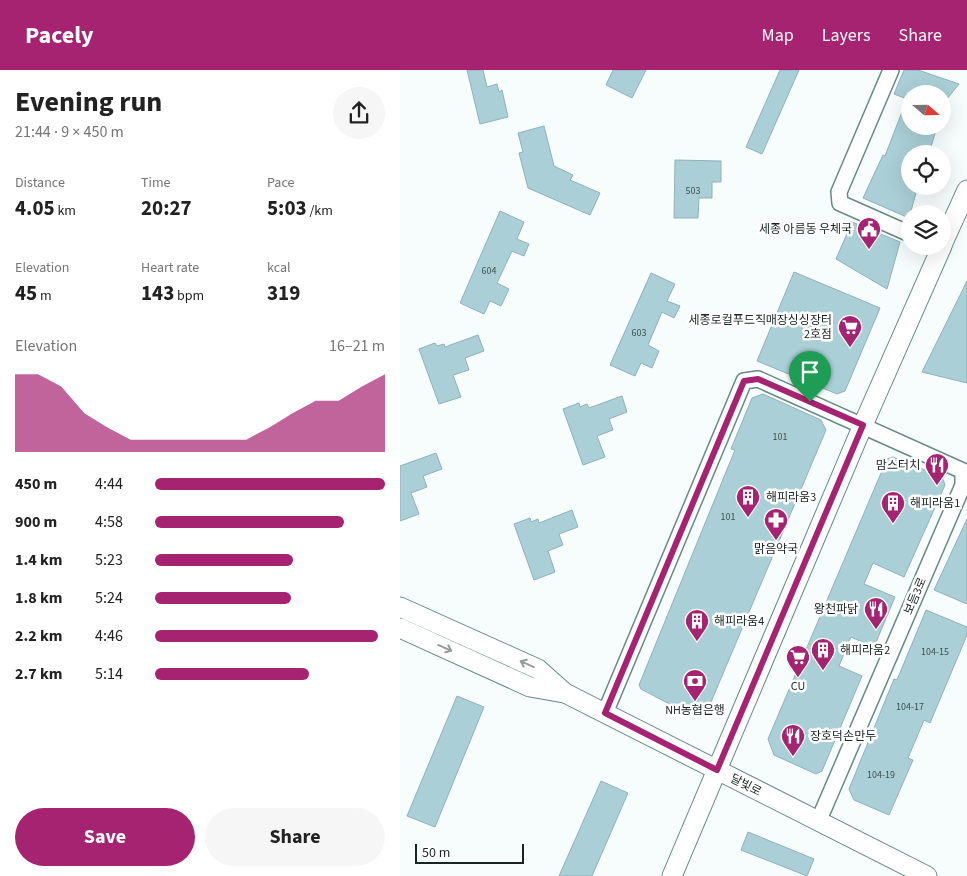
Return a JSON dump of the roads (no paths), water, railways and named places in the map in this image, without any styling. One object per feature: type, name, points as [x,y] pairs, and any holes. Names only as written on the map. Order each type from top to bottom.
[{"type":"street","points":[[891,70],[839,192],[840,203],[901,230]]},
{"type":"street","points":[[951,223],[967,190]]},
{"type":"street","points":[[672,876],[936,255]]},
{"type":"street","points":[[605,713],[744,381],[758,379],[863,425]]},
{"type":"street","name":"보듬3로","points":[[818,822],[963,485],[963,472],[863,425]]},
{"type":"street","name":"달빛로","points":[[400,607],[538,669],[565,693],[927,876]]},
{"type":"street","name":"달빛로","points":[[400,628],[530,687],[565,693]]},
{"type":"place","name":"세종 아름동 우체국","points":[[869,250]]},
{"type":"place","name":"세종로컬푸드직매장싱싱장터 2호점","points":[[850,348]]},
{"type":"place","name":"맘스터치","points":[[937,486]]},
{"type":"place","name":"해피라움3","points":[[748,518]]},
{"type":"place","name":"해피라움1","points":[[893,524]]},
{"type":"place","name":"맑음약국","points":[[776,541]]},
{"type":"place","name":"왕천파닭","points":[[876,630]]},
{"type":"place","name":"해피라움4","points":[[697,642]]},
{"type":"place","name":"해피라움2","points":[[823,671]]},
{"type":"place","name":"CU","points":[[798,678]]},
{"type":"place","name":"NH농협은행","points":[[695,702]]},
{"type":"place","name":"장호덕손만두","points":[[793,757]]}]
